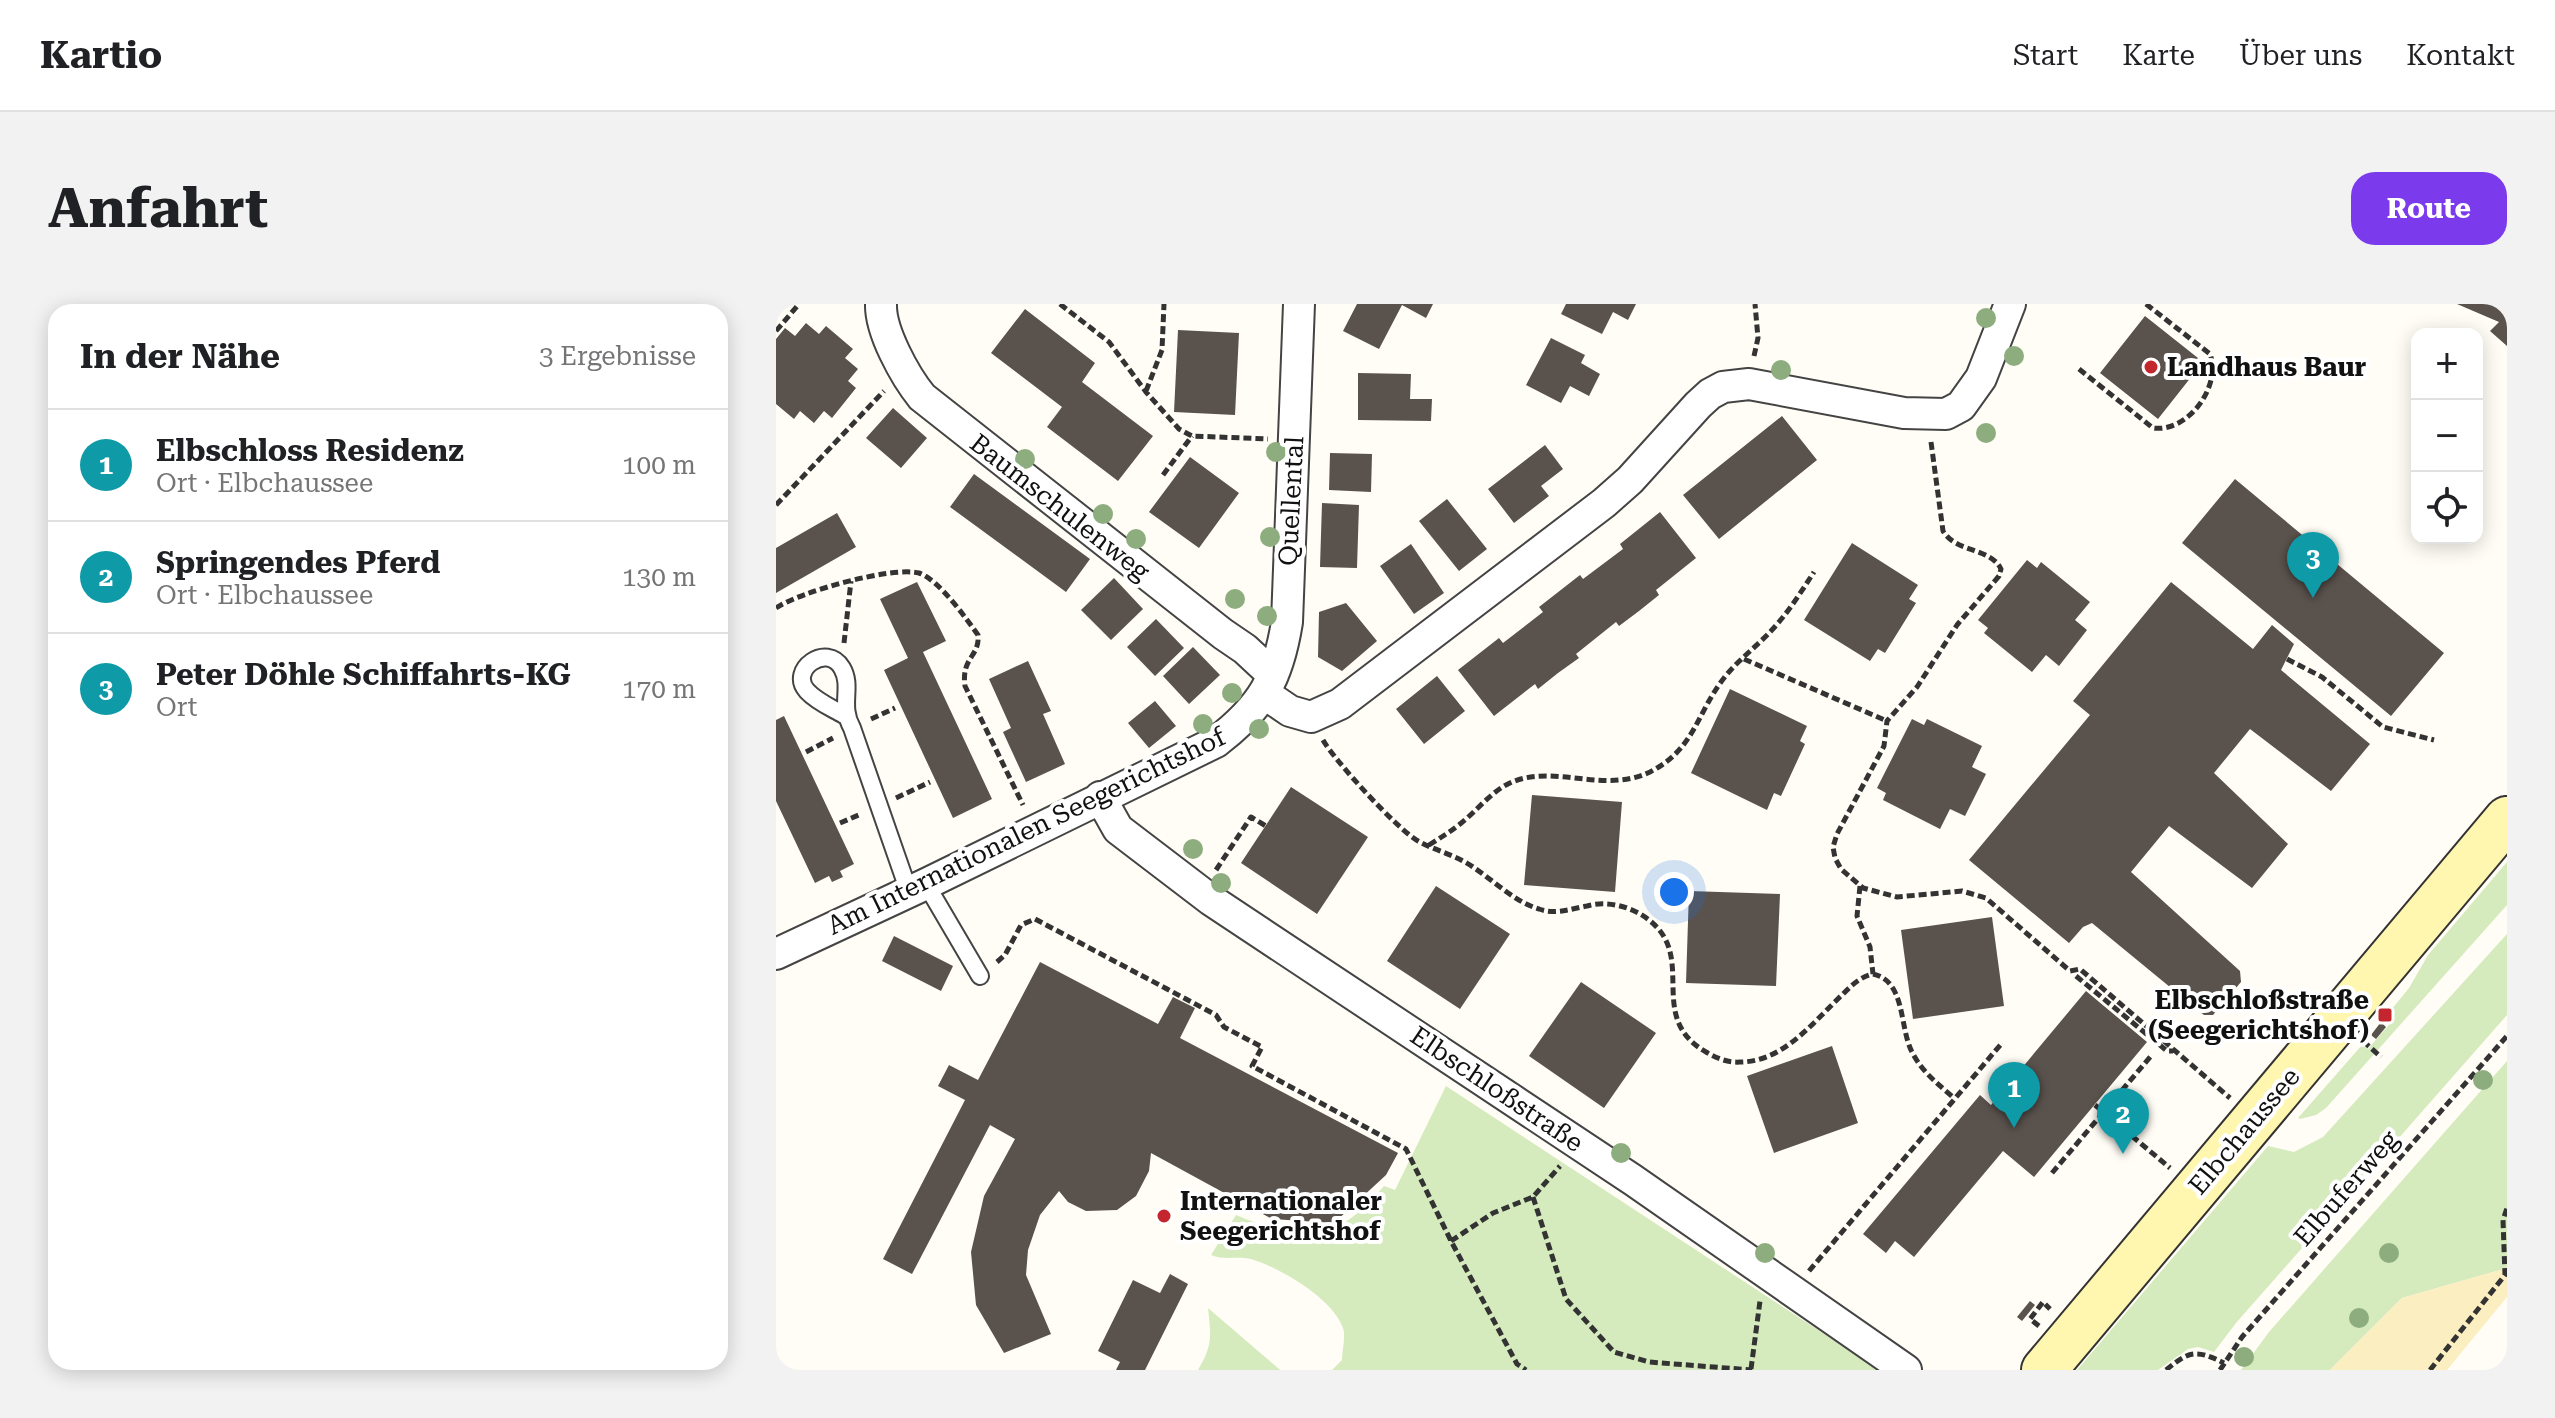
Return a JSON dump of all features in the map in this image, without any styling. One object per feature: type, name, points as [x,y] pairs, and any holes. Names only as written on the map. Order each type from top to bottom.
[{"type":"main road","name":"Elbchaussee","points":[[2044,1370],[2507,819]]},
{"type":"street","name":"Quellental","points":[[1269,685],[1282,651],[1287,622],[1299,304]]},
{"type":"street","name":"Baumschulenweg","points":[[877,307],[904,370],[922,397],[1245,649],[1290,711],[1311,717],[1340,704],[1604,503],[1630,480],[1698,405],[1723,387],[1749,384],[1904,413],[1946,414],[1961,406],[1981,378],[2010,304]]},
{"type":"street","name":"Am Internationalen Seegerichtshof","points":[[776,954],[1216,742],[1246,717],[1269,685]]},
{"type":"street","name":"Elbschloßstraße","points":[[1100,797],[1118,829],[1211,900],[1575,1141],[1906,1370]]},
{"type":"lane","points":[[844,715],[918,888],[980,976]]},
{"type":"path","points":[[776,331],[799,304]]},
{"type":"path","points":[[1060,304],[1109,342],[1146,392],[1179,429],[1192,436],[1269,439]]},
{"type":"path","points":[[1146,392],[1162,350],[1164,304]]},
{"type":"path","points":[[1753,366],[1758,338],[1755,304]]},
{"type":"path","points":[[2079,369],[2153,428],[2165,430],[2175,427],[2189,415],[2213,380],[2214,364],[2210,354],[2146,304]]},
{"type":"path","points":[[776,505],[904,370]]},
{"type":"path","points":[[1163,475],[1192,436]]},
{"type":"path","points":[[1931,447],[1943,531],[1948,540],[1991,557],[2001,569],[1999,576],[1957,625],[1917,687],[1887,721],[1884,746],[1837,834],[1833,847],[1835,858],[1841,869],[1860,886],[1897,897],[1962,891],[1986,898],[2070,971],[2080,969],[2255,1118]]},
{"type":"path","points":[[776,608],[818,588],[851,581],[908,572],[930,579],[978,635],[978,643],[963,673],[965,686],[1035,831]]},
{"type":"path","points":[[1429,845],[1459,825],[1511,782],[1546,776],[1608,782],[1629,780],[1669,761],[1686,745],[1725,676],[1781,619],[1814,572]]},
{"type":"path","points":[[845,640],[851,581]]},
{"type":"path","points":[[1744,659],[1887,721]]},
{"type":"path","points":[[2287,659],[2322,677],[2383,727],[2434,740]]},
{"type":"path","points":[[1321,735],[1327,746],[1390,818],[1416,840],[1452,854],[1525,903],[1541,910],[1572,911],[1588,905],[1609,904],[1631,910],[1650,921],[1665,937],[1673,955],[1673,1002],[1677,1022],[1687,1038],[1702,1050],[1738,1063],[1774,1054],[1789,1045],[1857,981],[1873,974],[1890,981],[1896,990],[1903,1031],[1919,1065],[1954,1098]]},
{"type":"path","points":[[1215,871],[1251,817],[1266,826]]},
{"type":"path","points":[[1860,886],[1857,916],[1870,947],[1873,974]]},
{"type":"path","points":[[980,976],[1005,955],[1021,925],[1035,919],[1216,1015],[1224,1027],[1262,1047],[1252,1066],[1406,1149],[1517,1364],[1526,1370]]},
{"type":"path","points":[[2076,976],[2167,1051],[2173,1051]]},
{"type":"path","name":"Elbuferweg","points":[[2220,1370],[2242,1337],[2507,1036]]},
{"type":"path","points":[[1792,1291],[2002,1043]]},
{"type":"path","points":[[2370,1047],[2381,1057]]},
{"type":"path","points":[[2052,1173],[2151,1056]]},
{"type":"path","points":[[2095,1105],[2167,1166]]},
{"type":"path","points":[[1451,1241],[1493,1213],[1533,1197],[1575,1141]]},
{"type":"path","points":[[1533,1197],[1566,1299],[1614,1352],[1649,1362],[1752,1370],[1759,1310]]},
{"type":"path","points":[[2430,1370],[2506,1274],[2503,1220],[2507,1208]]},
{"type":"path","points":[[2030,1319],[2043,1302]]},
{"type":"path","points":[[2166,1370],[2195,1352],[2224,1363]]},
{"type":"green space","points":[[2507,862],[2507,905],[2326,1108],[2316,1115],[2298,1118],[2362,1045],[2368,1049],[2393,1020],[2387,1015],[2409,988],[2428,955]]},
{"type":"green space","points":[[2507,934],[2507,1015],[2236,1323],[2214,1352],[2198,1347],[2188,1349],[2158,1370],[2077,1370],[2268,1146],[2294,1152],[2323,1137]]},
{"type":"green space","points":[[2507,1061],[2507,1268],[2402,1298],[2330,1370],[2241,1370],[2269,1332]]},
{"type":"green space","points":[[1446,1086],[1879,1370],[1332,1370],[1342,1360],[1344,1335],[1329,1306],[1305,1286],[1265,1264],[1211,1255],[1236,1215],[1281,1231],[1316,1234],[1349,1220],[1384,1186],[1395,1190]]},
{"type":"green space","points":[[1208,1308],[1281,1370],[1198,1370],[1210,1340]]},
{"type":"sand","points":[[2507,1268],[2507,1297],[2447,1370],[2330,1370],[2402,1298]]},
{"type":"building","points":[[1357,304],[1433,304],[1426,318],[1402,305],[1379,349],[1343,331]]},
{"type":"building","points":[[1566,304],[1636,304],[1628,320],[1613,312],[1602,334],[1561,314]]},
{"type":"building","points":[[2457,304],[2507,304],[2507,346],[2490,331],[2499,322]]},
{"type":"building","points":[[1025,309],[1095,363],[1082,382],[1153,436],[1118,481],[1047,427],[1062,407],[991,353]]},
{"type":"building","name":"Landhaus Baur","points":[[2145,316],[2203,362],[2158,419],[2100,373]]},
{"type":"building","points":[[806,323],[819,334],[826,326],[853,349],[845,358],[858,369],[848,381],[856,388],[832,418],[824,411],[814,423],[800,411],[794,419],[776,404],[776,339],[785,328],[795,336]]},
{"type":"building","points":[[1178,330],[1239,333],[1235,415],[1174,412]]},
{"type":"building","points":[[1551,338],[1585,355],[1581,363],[1600,374],[1589,396],[1570,386],[1561,403],[1526,385]]},
{"type":"building","points":[[1358,373],[1411,374],[1410,399],[1432,399],[1431,421],[1358,420]]},
{"type":"building","points":[[893,408],[927,438],[901,468],[866,438]]},
{"type":"building","points":[[1782,416],[1817,460],[1719,539],[1683,495]]},
{"type":"building","points":[[1545,445],[1563,469],[1541,486],[1549,496],[1514,523],[1488,489]]},
{"type":"building","points":[[1330,453],[1372,454],[1371,492],[1329,490]]},
{"type":"building","points":[[1190,457],[1239,493],[1199,548],[1149,512]]},
{"type":"building","points":[[974,474],[1090,559],[1066,592],[950,507]]},
{"type":"building","points":[[2235,479],[2444,653],[2391,716],[2182,543]]},
{"type":"building","points":[[1447,499],[1487,549],[1459,571],[1419,521]]},
{"type":"building","points":[[1322,503],[1359,505],[1357,568],[1320,567]]},
{"type":"building","points":[[1660,512],[1696,558],[1656,590],[1659,595],[1639,611],[1619,626],[1616,622],[1576,654],[1579,658],[1538,689],[1535,684],[1494,716],[1458,670],[1499,638],[1503,643],[1543,612],[1539,607],[1580,575],[1583,579],[1623,549],[1620,544]]},
{"type":"building","points":[[837,513],[856,547],[776,593],[776,548]]},
{"type":"building","points":[[1852,543],[1918,585],[1909,599],[1916,603],[1885,653],[1878,649],[1870,661],[1804,620]]},
{"type":"building","points":[[1411,544],[1444,593],[1414,614],[1380,566]]},
{"type":"building","points":[[2027,560],[2037,568],[2041,562],[2090,602],[2075,620],[2087,630],[2059,666],[2046,655],[2032,672],[1984,633],[1988,628],[1978,620]]},
{"type":"building","points":[[1114,578],[1143,609],[1111,640],[1081,610]]},
{"type":"building","points":[[917,582],[946,641],[923,652],[992,799],[953,818],[884,670],[908,658],[880,599]]},
{"type":"building","points":[[2171,582],[2253,649],[2272,625],[2294,644],[2281,670],[2370,744],[2331,791],[2250,729],[2214,773],[2288,844],[2252,888],[2169,826],[2131,872],[2240,971],[2241,982],[2213,1015],[2204,1015],[2092,923],[2083,927],[2069,943],[1969,860],[2090,715],[2073,701]]},
{"type":"building","points":[[1346,603],[1377,641],[1342,671],[1318,657],[1319,612]]},
{"type":"building","points":[[1156,619],[1184,648],[1155,676],[1127,647]]},
{"type":"building","points":[[1193,647],[1220,675],[1189,704],[1163,676]]},
{"type":"building","points":[[1028,661],[1051,711],[1043,714],[1065,764],[1026,782],[1003,732],[1011,728],[989,679]]},
{"type":"building","points":[[1437,676],[1465,711],[1424,744],[1396,709]]},
{"type":"building","points":[[1730,689],[1807,726],[1800,741],[1805,744],[1781,796],[1774,793],[1767,810],[1691,773]]},
{"type":"building","points":[[1155,701],[1176,726],[1149,748],[1128,723]]},
{"type":"building","points":[[784,716],[854,864],[840,871],[843,877],[832,882],[829,876],[815,883],[776,801],[776,720]]},
{"type":"building","points":[[1912,719],[1924,725],[1927,719],[1982,746],[1972,767],[1986,774],[1965,816],[1950,809],[1940,829],[1883,800],[1886,793],[1877,788]]},
{"type":"building","points":[[1291,787],[1368,837],[1317,914],[1241,863]]},
{"type":"building","points":[[1532,795],[1622,802],[1615,892],[1524,885]]},
{"type":"building","points":[[1436,886],[1510,934],[1460,1009],[1387,961]]},
{"type":"building","points":[[1689,891],[1780,894],[1776,986],[1686,983]]},
{"type":"building","points":[[1992,917],[2004,1006],[1913,1019],[1901,930]]},
{"type":"building","points":[[894,936],[953,966],[941,991],[882,961]]},
{"type":"building","points":[[1040,962],[1158,1024],[1173,997],[1195,1008],[1180,1038],[1398,1153],[1386,1175],[1334,1223],[1272,1219],[1151,1153],[1149,1171],[1136,1196],[1117,1210],[1086,1211],[1068,1202],[1059,1191],[1040,1215],[1028,1250],[1026,1275],[1051,1334],[1004,1353],[976,1305],[971,1252],[984,1196],[1015,1139],[990,1125],[912,1274],[883,1259],[965,1100],[938,1086],[949,1065],[978,1080]]},
{"type":"building","points":[[1581,982],[1656,1033],[1604,1108],[1529,1056]]},
{"type":"building","points":[[2086,991],[2147,1042],[2034,1177],[2003,1151],[1914,1257],[1895,1241],[1886,1253],[1863,1234],[1980,1095],[1991,1105]]},
{"type":"building","points":[[2381,1022],[2386,1027],[2376,1039],[2371,1035]]},
{"type":"building","points":[[1832,1046],[1858,1123],[1774,1153],[1747,1076]]},
{"type":"building","points":[[1170,1274],[1188,1284],[1145,1370],[1116,1370],[1120,1362],[1098,1351],[1133,1280],[1160,1293]]},
{"type":"building","points":[[2030,1301],[2035,1305],[2022,1321],[2017,1317]]},
{"type":"place","name":"Landhaus Baur","points":[[2151,367]]},
{"type":"place","name":"Peter Döhle Schiffahrts-KG","points":[[2313,598]]},
{"type":"place","name":"Elbschloßstraße (Seegerichtshof)","points":[[2385,1015]]},
{"type":"place","name":"Elbschloss Residenz","points":[[2014,1128]]},
{"type":"place","name":"Springendes Pferd","points":[[2123,1154]]},
{"type":"place","name":"Internationaler Seegerichtshof","points":[[1164,1216]]}]
